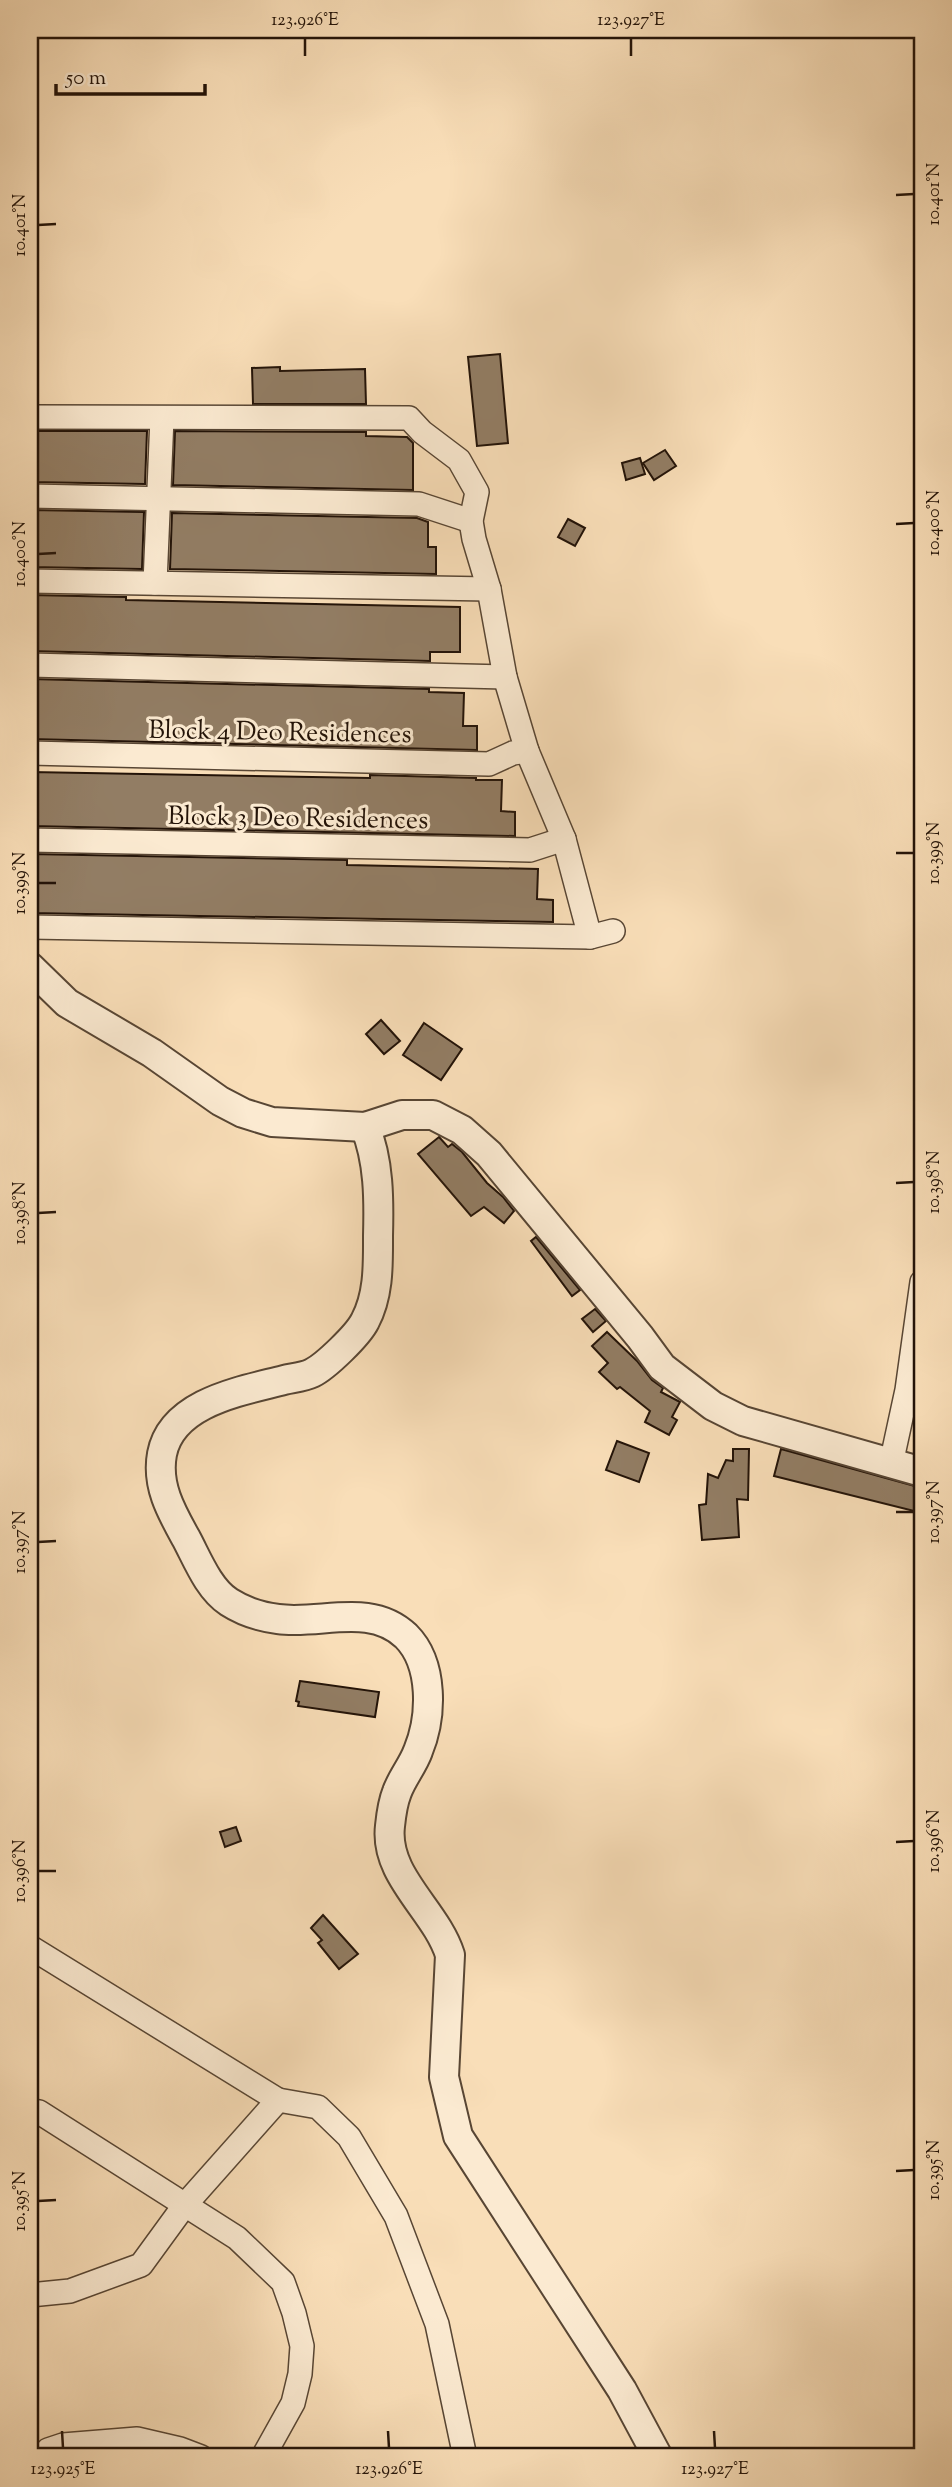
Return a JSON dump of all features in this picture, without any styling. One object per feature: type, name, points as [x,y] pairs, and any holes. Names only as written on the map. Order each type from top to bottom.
[{"type":"street","points":[[30,417],[410,418],[422,432],[460,460],[477,492],[471,521],[489,589],[505,677],[527,751],[564,839],[590,937]]},
{"type":"street","points":[[155,583],[162,418]]},
{"type":"street","points":[[30,496],[419,504],[471,521]]},
{"type":"street","points":[[30,581],[489,589]]},
{"type":"street","points":[[30,665],[505,677]]},
{"type":"street","name":"Block 4 Deo Residences","points":[[30,753],[489,764],[513,753],[527,751]]},
{"type":"street","name":"Block 3 Deo Residences","points":[[30,840],[530,850],[564,839]]},
{"type":"street","points":[[30,927],[590,937],[613,931]]},
{"type":"street","points":[[30,967],[67,1003],[152,1053],[220,1101],[243,1113],[272,1122],[365,1128],[402,1115],[433,1115],[462,1130],[498,1165],[662,1367],[713,1406],[743,1421],[922,1472]]},
{"type":"street","points":[[365,1128],[372,1143],[379,1203],[378,1280],[366,1320],[349,1342],[312,1373],[243,1391],[208,1403],[185,1416],[174,1427],[166,1441],[162,1455],[161,1482],[170,1508],[206,1574],[217,1591],[229,1602],[256,1614],[280,1620],[366,1617],[391,1624],[419,1653],[426,1681],[428,1711],[424,1736],[396,1792],[389,1828],[392,1854],[446,1942],[450,1955],[444,2077],[458,2136],[622,2390],[658,2457]]},
{"type":"street","points":[[891,1464],[907,1390],[922,1282]]},
{"type":"street","points":[[30,1947],[278,2100],[318,2107],[349,2137],[396,2216],[437,2324],[466,2457]]},
{"type":"street","points":[[30,2295],[70,2291],[141,2265],[184,2206],[278,2100]]},
{"type":"street","points":[[30,2111],[39,2112],[237,2238],[283,2282],[302,2346],[300,2374],[293,2403],[263,2457]]},
{"type":"street","points":[[42,2457],[48,2449],[63,2445],[137,2439],[201,2457]]},
{"type":"building","points":[[500,354],[508,443],[477,446],[468,357]]},
{"type":"building","points":[[280,367],[280,371],[365,369],[366,404],[253,404],[252,368]]},
{"type":"building","points":[[30,431],[147,431],[145,484],[30,482]]},
{"type":"building","points":[[175,431],[366,432],[366,436],[407,437],[413,443],[413,490],[173,485]]},
{"type":"building","points":[[665,450],[676,466],[654,480],[643,463]]},
{"type":"building","points":[[640,458],[645,474],[626,480],[622,463]]},
{"type":"building","points":[[30,510],[144,512],[142,569],[30,567]]},
{"type":"building","points":[[172,513],[417,518],[428,522],[428,547],[436,547],[436,574],[170,569]]},
{"type":"building","points":[[568,519],[585,528],[575,546],[558,537]]},
{"type":"building","points":[[30,595],[126,597],[126,600],[460,607],[460,652],[430,652],[430,661],[30,651]]},
{"type":"building","points":[[30,679],[429,689],[429,692],[464,693],[463,726],[477,726],[477,750],[30,739]]},
{"type":"building","points":[[30,772],[370,778],[370,775],[502,780],[501,811],[515,812],[515,836],[30,826]]},
{"type":"building","points":[[30,854],[347,860],[347,865],[538,869],[537,899],[553,900],[553,922],[30,913]]},
{"type":"building","points":[[381,1020],[400,1041],[384,1054],[366,1034]]},
{"type":"building","points":[[424,1023],[462,1049],[441,1080],[403,1055]]},
{"type":"building","points":[[439,1137],[448,1147],[452,1144],[462,1152],[514,1211],[504,1223],[484,1207],[471,1216],[418,1154]]},
{"type":"building","points":[[536,1237],[580,1290],[572,1296],[531,1241]]},
{"type":"building","points":[[595,1309],[606,1321],[593,1332],[582,1319]]},
{"type":"building","points":[[607,1332],[652,1380],[663,1388],[661,1392],[680,1402],[672,1417],[677,1420],[669,1435],[645,1422],[650,1411],[620,1387],[617,1389],[599,1372],[608,1363],[592,1346]]},
{"type":"building","points":[[617,1441],[649,1453],[639,1482],[606,1470]]},
{"type":"building","points":[[733,1449],[749,1449],[748,1500],[737,1499],[739,1537],[702,1540],[699,1505],[706,1504],[708,1474],[718,1478],[726,1460],[733,1461]]},
{"type":"building","points":[[781,1449],[922,1488],[922,1513],[774,1476]]},
{"type":"building","points":[[300,1681],[379,1692],[375,1717],[298,1706],[299,1702],[296,1701]]},
{"type":"building","points":[[236,1827],[241,1841],[225,1847],[220,1832]]},
{"type":"building","points":[[323,1915],[358,1954],[339,1969],[318,1943],[322,1940],[311,1928]]}]
